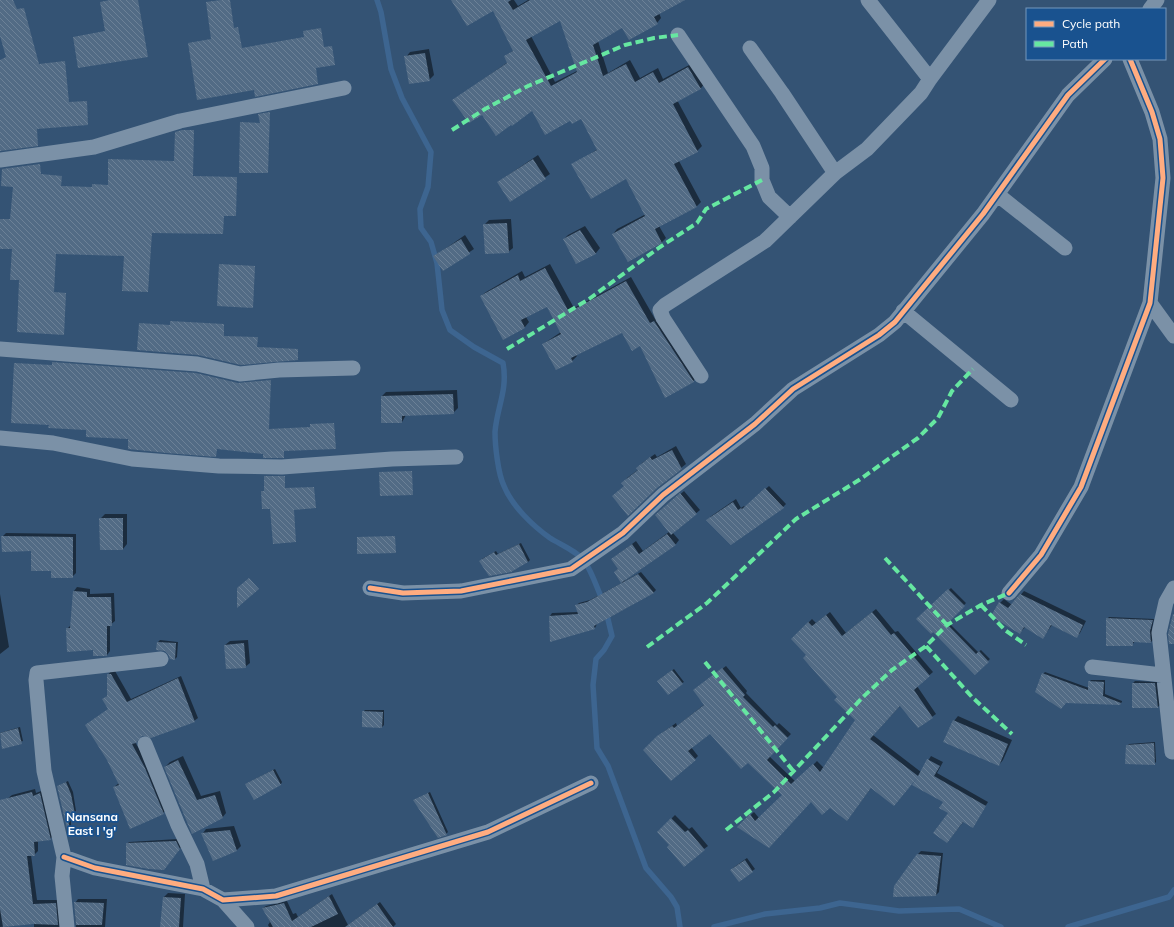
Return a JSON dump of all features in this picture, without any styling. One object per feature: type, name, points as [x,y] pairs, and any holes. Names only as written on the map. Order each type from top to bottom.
[{"type":"street","points":[[868,0],[930,79]]},
{"type":"street","points":[[701,376],[663,318],[660,310],[665,305],[765,241],[835,174],[867,149],[921,93],[989,0]]},
{"type":"street","points":[[1151,8],[1157,0]]},
{"type":"street","points":[[678,35],[753,146],[762,168],[762,180],[769,197],[790,217]]},
{"type":"street","points":[[750,48],[835,174]]},
{"type":"street","points":[[370,588],[403,593],[461,591],[571,569],[623,533],[663,495],[755,424],[793,389],[879,335],[895,322],[998,195],[1068,95],[1104,60]]},
{"type":"street","points":[[1010,593],[1041,555],[1081,487],[1150,303],[1163,178],[1160,139],[1152,112],[1130,60]]},
{"type":"street","points":[[0,160],[94,147],[180,121],[344,88]]},
{"type":"street","points":[[998,195],[1065,248]]},
{"type":"street","points":[[1150,303],[1174,336]]},
{"type":"street","points":[[903,311],[1011,400]]},
{"type":"street","points":[[0,349],[197,364],[240,374],[279,370],[353,368]]},
{"type":"street","points":[[0,438],[53,443],[132,459],[219,466],[282,467],[392,459],[456,457]]},
{"type":"street","points":[[1172,752],[1162,675],[1159,633],[1166,602],[1174,588]]},
{"type":"street","points":[[67,927],[62,876],[64,857],[44,771],[36,680],[37,673],[161,659]]},
{"type":"street","points":[[1092,667],[1162,675]]},
{"type":"street","points":[[145,744],[178,824],[197,864],[203,889]]},
{"type":"street","points":[[224,900],[276,896],[488,832],[591,782]]},
{"type":"street","points":[[64,857],[95,868],[203,889],[224,900],[247,927]]},
{"type":"building","points":[[0,0],[13,0],[17,9],[24,8],[39,64],[65,61],[69,102],[87,101],[88,125],[37,129],[38,146],[0,151],[0,60],[6,57],[0,36]]},
{"type":"building","points":[[110,0],[138,0],[148,57],[78,68],[73,37],[105,31],[100,2]]},
{"type":"building","points":[[230,0],[234,28],[238,27],[242,48],[304,37],[303,31],[321,28],[324,47],[332,46],[335,65],[316,68],[318,84],[255,97],[254,90],[197,100],[188,43],[211,39],[206,2]]},
{"type":"building","points":[[451,0],[511,0],[508,2],[513,10],[530,0],[685,0],[654,17],[658,24],[629,40],[622,28],[593,45],[603,76],[626,64],[635,82],[653,72],[659,83],[688,67],[701,89],[673,104],[698,152],[674,164],[697,207],[655,229],[662,243],[628,262],[612,234],[645,216],[626,179],[591,199],[571,164],[597,150],[581,119],[572,124],[570,121],[545,135],[532,111],[496,136],[482,115],[469,123],[452,100],[507,63],[504,56],[513,51],[493,11],[467,26]],"holes":[[[560,21],[577,72],[551,86],[526,40]]]},
{"type":"building","points":[[425,53],[430,81],[409,84],[404,56]]},
{"type":"building","points":[[270,112],[268,173],[239,173],[240,122],[260,123],[258,114]]},
{"type":"building","points":[[182,130],[194,130],[193,176],[237,177],[236,216],[224,216],[223,234],[152,233],[148,292],[122,291],[124,256],[56,254],[54,292],[66,293],[64,335],[17,332],[19,280],[10,280],[12,249],[0,249],[0,219],[10,219],[13,187],[1,186],[2,169],[40,164],[41,174],[62,176],[61,186],[92,187],[92,184],[108,185],[108,159],[174,161],[175,132]]},
{"type":"building","points":[[533,159],[546,179],[510,202],[497,182]]},
{"type":"building","points":[[507,223],[509,253],[485,254],[483,224]]},
{"type":"building","points":[[580,230],[596,254],[576,264],[563,239]]},
{"type":"building","points":[[461,239],[470,254],[443,271],[433,256]]},
{"type":"building","points":[[219,264],[255,266],[253,308],[217,306]]},
{"type":"building","points":[[545,268],[569,312],[626,281],[650,323],[654,321],[694,382],[665,398],[640,346],[632,351],[622,333],[571,358],[573,362],[556,370],[542,344],[561,334],[547,307],[521,320],[525,328],[503,340],[480,296],[518,275],[520,281]]},
{"type":"building","points":[[170,321],[224,324],[224,336],[258,337],[257,347],[298,349],[298,360],[241,365],[198,355],[137,350],[139,323],[170,325]]},
{"type":"building","points":[[52,362],[196,373],[238,383],[271,380],[269,429],[310,427],[310,424],[334,423],[336,449],[284,451],[284,458],[263,458],[263,454],[217,449],[216,457],[128,449],[128,439],[86,437],[86,430],[48,428],[49,425],[11,423],[14,363],[52,365]]},
{"type":"building","points":[[453,394],[454,414],[402,416],[402,423],[381,423],[381,396]]},
{"type":"building","points":[[672,450],[682,469],[657,488],[628,516],[612,496],[624,486],[621,483],[638,470],[636,468],[650,457],[652,460]]},
{"type":"building","points":[[412,471],[413,495],[380,496],[379,472]]},
{"type":"building","points":[[264,476],[285,476],[285,488],[314,487],[316,508],[294,510],[296,542],[273,544],[270,509],[262,509],[261,491],[264,491]]},
{"type":"building","points":[[765,488],[784,508],[731,545],[706,520],[733,502],[738,510],[741,508],[742,509]]},
{"type":"building","points":[[680,493],[697,514],[671,535],[655,515]]},
{"type":"building","points":[[99,518],[123,518],[123,550],[100,550]]},
{"type":"building","points":[[667,534],[676,545],[621,583],[614,572],[618,569],[611,559],[632,544],[639,554]]},
{"type":"building","points":[[1,536],[73,537],[73,578],[51,578],[51,571],[31,571],[31,551],[2,552]]},
{"type":"building","points":[[395,536],[396,553],[357,554],[357,537]]},
{"type":"building","points":[[519,544],[528,562],[511,572],[489,576],[479,561],[494,552],[496,555]]},
{"type":"building","points":[[638,574],[654,593],[594,626],[595,629],[550,642],[549,616],[578,614],[575,605],[587,602]]},
{"type":"building","points":[[249,578],[259,589],[237,608],[237,588]]},
{"type":"building","points":[[948,589],[965,606],[947,624],[976,654],[979,651],[989,662],[975,675],[933,632],[931,634],[916,619]]},
{"type":"building","points":[[73,591],[87,592],[87,597],[111,597],[112,626],[107,626],[107,656],[93,656],[93,650],[67,652],[66,628],[70,628]]},
{"type":"building","points":[[1020,594],[1083,625],[1077,638],[1051,625],[1043,639],[1024,627],[1020,634],[991,616],[999,602],[1008,608]]},
{"type":"building","points":[[872,612],[891,635],[894,633],[930,676],[914,690],[933,718],[918,728],[900,706],[870,739],[918,776],[927,759],[940,766],[934,776],[986,806],[973,828],[963,822],[947,843],[933,833],[948,813],[939,808],[943,802],[912,785],[917,778],[894,806],[871,788],[847,821],[830,808],[822,815],[811,802],[769,848],[737,827],[750,814],[755,821],[782,795],[748,763],[741,769],[710,734],[688,751],[696,760],[671,781],[643,750],[657,736],[672,726],[674,728],[704,705],[693,690],[722,668],[745,695],[743,697],[773,727],[775,725],[788,738],[767,760],[791,784],[813,764],[820,772],[855,720],[834,700],[837,697],[803,658],[806,655],[791,639],[808,622],[812,626],[826,615],[842,636]]},
{"type":"building","points":[[1173,614],[1174,644],[1169,644],[1168,634]]},
{"type":"building","points":[[1106,618],[1153,620],[1150,631],[1151,643],[1133,642],[1133,646],[1106,646]]},
{"type":"building","points":[[157,642],[176,643],[175,660],[170,659],[165,651],[156,650]]},
{"type":"building","points":[[244,643],[246,668],[226,669],[224,645]]},
{"type":"building","points":[[672,670],[683,684],[668,695],[657,681]]},
{"type":"building","points":[[1042,673],[1088,690],[1088,681],[1104,682],[1103,696],[1121,703],[1120,705],[1066,703],[1061,709],[1035,692]]},
{"type":"building","points":[[107,674],[111,674],[127,702],[178,678],[195,722],[151,738],[142,736],[136,743],[132,744],[145,768],[164,814],[130,829],[113,787],[119,785],[107,760],[85,725],[108,709],[102,699],[107,696]]},
{"type":"building","points":[[1132,683],[1155,683],[1158,708],[1132,708]]},
{"type":"building","points":[[362,711],[383,712],[382,728],[362,727]]},
{"type":"building","points":[[953,720],[1008,744],[999,766],[943,742]]},
{"type":"building","points":[[18,728],[22,744],[2,749],[0,733]]},
{"type":"building","points":[[1154,743],[1155,765],[1125,764],[1126,745]]},
{"type":"building","points":[[178,760],[197,800],[215,795],[223,818],[192,834],[164,767]]},
{"type":"building","points":[[273,770],[281,785],[254,800],[245,784]]},
{"type":"building","points":[[66,782],[71,794],[75,814],[68,815],[70,837],[57,786]]},
{"type":"building","points":[[32,792],[33,796],[40,793],[51,840],[34,842],[35,856],[27,856],[33,904],[56,903],[58,925],[33,924],[3,927],[0,909],[0,800]]},
{"type":"building","points":[[428,793],[447,835],[438,838],[413,800]]},
{"type":"building","points":[[671,818],[685,832],[688,830],[705,850],[684,867],[667,847],[669,845],[657,832]]},
{"type":"building","points":[[230,830],[237,851],[213,861],[201,833]]},
{"type":"building","points":[[176,841],[180,849],[164,870],[126,865],[126,843]]},
{"type":"building","points":[[917,854],[941,856],[936,896],[893,897],[894,886]]},
{"type":"building","points":[[745,860],[753,872],[739,882],[730,870]]},
{"type":"building","points":[[329,896],[338,914],[311,927],[273,927],[262,908],[284,903],[292,921]]},
{"type":"building","points":[[163,897],[181,898],[179,927],[160,927]]},
{"type":"building","points":[[74,902],[104,903],[102,925],[76,925]]},
{"type":"building","points":[[377,904],[393,927],[345,927]]},
{"type":"waterway","points":[[377,0],[381,12],[391,69],[402,98],[431,152],[428,187],[420,209],[421,228],[431,242],[437,263],[442,310],[450,330],[474,347],[503,363],[504,382],[495,432],[497,459],[502,481],[512,501],[530,522],[550,538],[569,548],[582,558],[590,571],[603,601]]},
{"type":"waterway","points":[[606,611],[612,636],[604,650],[596,659],[593,685],[597,748],[608,766],[646,868],[671,897],[677,907],[680,927]]},
{"type":"waterway","points":[[1068,927],[1169,897],[1174,890]]},
{"type":"waterway","points":[[714,927],[765,914],[820,908],[840,903],[899,911],[959,909],[1001,927]]},
{"type":"marked path","points":[[452,130],[485,109],[528,86],[625,45],[654,38],[678,35]]},
{"type":"marked path","points":[[507,349],[589,299],[660,247],[697,223],[706,209],[762,180]]},
{"type":"marked path","points":[[647,647],[707,603],[796,519],[859,480],[918,438],[938,418],[952,391],[973,369]]},
{"type":"marked path","points":[[885,558],[947,625]]},
{"type":"marked path","points":[[726,830],[774,792],[863,697],[892,670],[926,646],[947,625],[981,605],[1009,593]]},
{"type":"marked path","points":[[981,605],[1005,630],[1026,645]]},
{"type":"marked path","points":[[926,646],[972,697],[1012,734]]},
{"type":"marked path","points":[[705,662],[794,772]]},
{"type":"cycle path","points":[[370,588],[403,593],[461,591],[571,569],[623,533],[663,495],[755,424],[793,389],[879,335],[895,322],[983,214],[1068,95],[1104,60]]},
{"type":"cycle path","points":[[1009,593],[1041,555],[1081,487],[1150,303],[1163,178],[1160,139],[1152,112],[1130,60]]},
{"type":"cycle path","points":[[64,857],[95,868],[203,889],[223,900],[276,896],[488,832],[591,783]]},
{"type":"district","name":"Nansana East I 'g'","points":[[92,824]]}]
